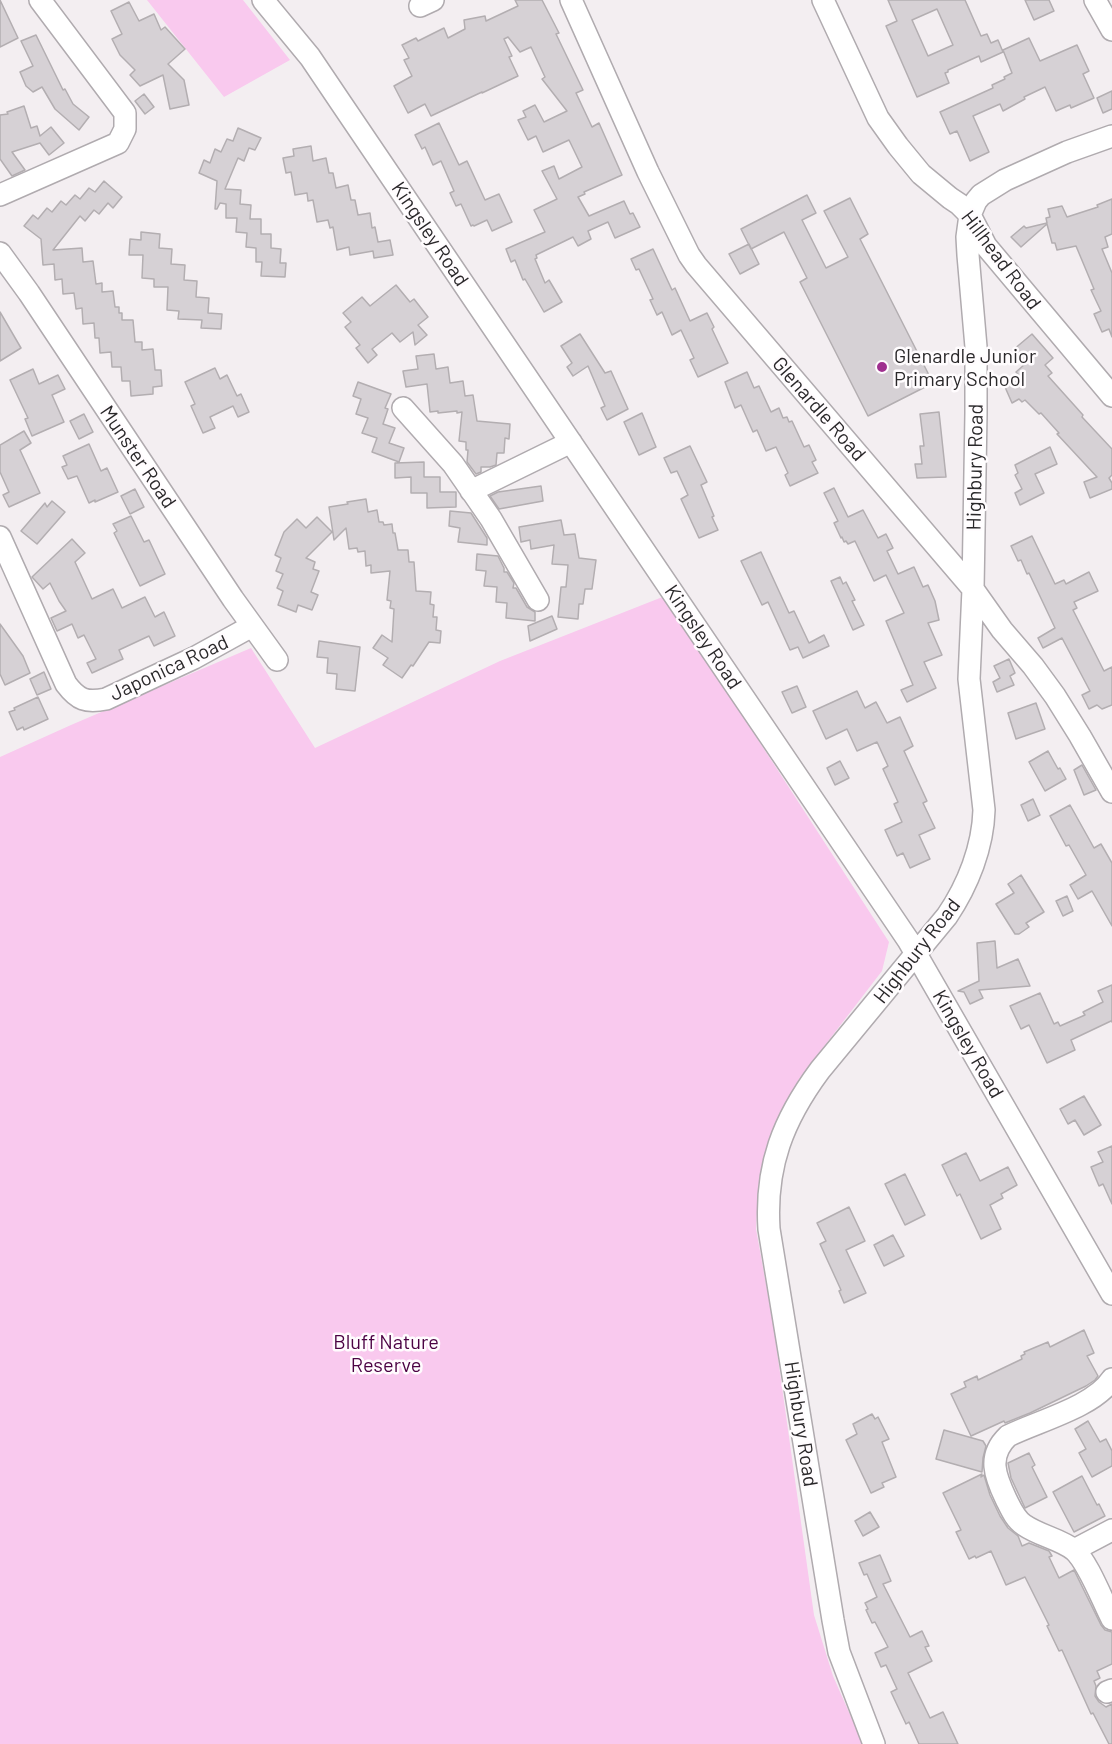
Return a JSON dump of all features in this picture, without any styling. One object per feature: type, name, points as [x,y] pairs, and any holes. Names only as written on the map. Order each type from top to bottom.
[{"type":"street","points":[[0,195],[118,142],[125,129],[125,113],[40,0]]},
{"type":"street","name":"Kingsley Road","points":[[263,0],[310,57],[659,570],[916,954],[1112,1294]]},
{"type":"street","name":"Glenardle Road","points":[[571,0],[648,172],[689,255],[973,589],[1002,630],[1055,696],[1112,792]]},
{"type":"street","name":"Hillhead Road","points":[[823,0],[878,118],[915,167],[970,215],[986,246],[1105,376],[1112,396]]},
{"type":"street","points":[[1095,0],[1112,30]]},
{"type":"street","points":[[970,215],[981,195],[1005,180],[1067,152],[1112,136]]},
{"type":"street","name":"Highbury Road","points":[[874,1744],[839,1652],[769,1229],[769,1193],[776,1155],[793,1111],[820,1070],[959,899],[974,862],[984,823],[969,679],[973,589],[976,391],[974,317],[968,255],[970,215]]},
{"type":"street","name":"Munster Road","points":[[0,253],[36,303],[219,579],[277,660]]},
{"type":"street","points":[[403,408],[453,464],[491,519],[538,600]]},
{"type":"street","points":[[471,491],[571,442]]},
{"type":"street","name":"Japonica Road","points":[[0,537],[66,684],[74,694],[82,699],[95,701],[106,699],[194,658],[252,626]]},
{"type":"street","points":[[1112,1379],[1108,1386],[1097,1395],[1077,1407],[1008,1436],[1001,1443],[997,1453],[995,1471],[998,1483],[1017,1519],[1029,1529],[1074,1550],[1084,1562],[1112,1619]]},
{"type":"street","points":[[1074,1550],[1112,1530]]},
{"type":"green space","points":[[147,0],[243,0],[290,60],[224,97]]},
{"type":"green space","name":"Bluff Nature Reserve","points":[[665,596],[889,942],[882,971],[799,1079],[780,1112],[766,1151],[758,1190],[756,1229],[773,1323],[814,1615],[833,1676],[863,1744],[0,1744],[0,757],[251,648],[315,748],[500,661]]},
{"type":"building","points":[[0,0],[18,38],[0,47]]},
{"type":"building","points":[[515,0],[542,0],[583,90],[576,93],[592,127],[599,123],[622,175],[578,197],[589,216],[624,201],[640,227],[615,238],[608,222],[588,231],[591,239],[578,246],[573,237],[536,255],[535,259],[545,283],[549,280],[562,302],[544,312],[525,279],[523,280],[515,260],[511,262],[506,249],[545,232],[534,210],[557,199],[542,171],[554,166],[559,179],[582,167],[569,140],[543,152],[536,136],[528,140],[518,120],[526,117],[523,111],[535,105],[544,122],[567,111],[542,79],[545,77],[531,47],[520,52],[508,37],[504,39],[518,76],[431,116],[425,104],[408,113],[394,86],[412,76],[404,60],[409,58],[402,45],[416,38],[418,41],[444,28],[448,38],[465,29],[464,20],[485,16],[486,21],[518,6]]},
{"type":"building","points":[[888,0],[965,0],[981,36],[987,34],[991,43],[998,40],[1003,52],[981,62],[979,56],[948,70],[945,73],[949,83],[917,97],[886,26],[897,21]],"holes":[[[937,9],[953,45],[928,56],[912,20]]]},
{"type":"building","points":[[1025,0],[1049,0],[1054,11],[1034,20]]},
{"type":"building","points":[[129,2],[139,21],[154,14],[161,30],[165,27],[185,49],[168,64],[184,80],[189,105],[170,109],[163,75],[140,86],[130,75],[135,70],[120,55],[112,39],[122,34],[111,11]]},
{"type":"building","points":[[36,35],[63,90],[65,89],[73,104],[89,117],[79,130],[55,109],[42,87],[33,92],[26,86],[20,72],[33,66],[21,41]]},
{"type":"building","points":[[1029,38],[1040,61],[1077,45],[1089,71],[1083,74],[1094,98],[1071,108],[1070,105],[1056,111],[1045,87],[1003,111],[1000,104],[973,116],[989,152],[970,161],[957,131],[950,134],[940,112],[993,88],[992,85],[1005,79],[1004,77],[1012,73],[1003,50]]},
{"type":"building","points":[[1112,91],[1112,109],[1103,113],[1097,98]]},
{"type":"building","points":[[144,94],[154,107],[145,114],[135,101]]},
{"type":"building","points":[[24,106],[31,128],[37,126],[40,136],[51,127],[64,143],[49,155],[40,143],[12,152],[25,170],[12,176],[0,159],[0,115],[8,114],[7,112]]},
{"type":"building","points":[[439,123],[459,165],[467,161],[485,200],[499,194],[512,222],[492,231],[487,220],[471,226],[461,204],[456,206],[450,193],[454,191],[441,161],[433,165],[425,147],[422,149],[415,135]]},
{"type":"building","points":[[238,128],[261,138],[255,150],[249,148],[244,161],[238,158],[225,189],[241,190],[240,204],[251,205],[250,219],[261,219],[261,234],[271,234],[271,248],[281,249],[280,263],[286,263],[285,277],[261,276],[262,262],[256,262],[256,248],[246,247],[247,233],[236,232],[237,218],[226,218],[226,204],[220,203],[215,209],[217,181],[199,173],[204,160],[210,163],[215,149],[221,152],[227,139],[233,141]]},
{"type":"building","points":[[311,146],[313,161],[326,158],[329,173],[333,173],[336,188],[348,185],[351,200],[355,200],[358,215],[370,213],[372,228],[375,227],[378,242],[390,240],[393,255],[374,258],[373,251],[350,255],[349,247],[337,250],[333,227],[330,228],[328,220],[317,222],[313,200],[308,201],[307,193],[295,195],[291,172],[286,173],[283,158],[294,156],[293,149]]},
{"type":"building","points":[[104,181],[122,197],[113,208],[108,203],[99,214],[94,210],[85,221],[80,216],[53,250],[82,248],[83,262],[93,261],[96,284],[102,283],[102,292],[113,291],[115,307],[119,307],[122,320],[133,320],[135,342],[142,342],[142,350],[153,349],[155,370],[161,370],[162,386],[153,387],[153,394],[131,396],[130,381],[122,381],[121,367],[112,367],[111,352],[100,353],[99,338],[95,338],[94,323],[83,324],[82,308],[76,309],[74,293],[63,294],[62,279],[55,280],[54,264],[43,265],[41,239],[24,226],[33,215],[38,219],[47,208],[52,212],[61,201],[66,205],[75,195],[80,199],[89,188],[95,192]]},
{"type":"building","points":[[807,195],[816,213],[802,220],[826,268],[848,257],[824,211],[850,198],[868,234],[860,239],[933,383],[868,416],[800,282],[807,278],[784,232],[751,249],[741,229]]},
{"type":"building","points":[[1112,199],[1112,234],[1105,237],[1108,247],[1102,249],[1112,273],[1112,337],[1109,329],[1102,332],[1094,314],[1101,311],[1076,246],[1057,250],[1055,243],[1052,243],[1047,224],[1021,247],[1011,237],[1024,226],[1026,228],[1047,223],[1046,218],[1050,217],[1048,209],[1062,206],[1067,217],[1098,207],[1097,205]]},
{"type":"building","points":[[141,232],[160,234],[159,248],[172,249],[171,264],[185,265],[184,280],[197,281],[196,297],[209,298],[208,313],[222,314],[221,329],[201,328],[202,320],[178,319],[179,311],[167,310],[168,287],[154,287],[154,279],[142,278],[143,255],[129,255],[130,239],[141,240]]},
{"type":"building","points":[[749,244],[759,264],[740,274],[729,254]]},
{"type":"building","points":[[653,249],[672,290],[675,288],[690,321],[707,313],[728,363],[698,377],[690,360],[694,358],[681,330],[672,335],[662,312],[657,315],[650,300],[653,299],[639,269],[636,270],[631,259]]},
{"type":"building","points":[[396,285],[410,302],[414,299],[428,317],[418,325],[427,335],[415,345],[413,332],[400,342],[392,333],[372,349],[377,355],[368,363],[356,348],[360,345],[345,327],[351,322],[343,313],[362,297],[370,306]]},
{"type":"building","points":[[0,312],[21,348],[0,361]]},
{"type":"building","points":[[580,334],[605,373],[611,371],[628,409],[607,420],[601,408],[605,406],[588,366],[573,376],[567,367],[572,363],[561,346]]},
{"type":"building","points":[[1032,334],[1053,358],[1045,365],[1052,373],[1048,376],[1112,449],[1112,475],[1109,478],[1112,489],[1090,498],[1084,482],[1097,477],[1041,413],[1039,414],[1025,400],[1022,402],[1019,399],[1012,403],[1005,387],[1022,379],[1016,372],[1025,364],[1013,350]]},
{"type":"building","points":[[434,354],[436,369],[448,367],[450,383],[463,381],[465,396],[473,395],[477,421],[510,424],[509,439],[505,438],[504,453],[497,453],[496,465],[481,467],[481,472],[476,474],[467,462],[466,442],[459,441],[462,412],[430,412],[427,384],[406,387],[403,371],[418,369],[416,356]]},
{"type":"building","points":[[215,368],[220,379],[227,375],[237,396],[241,394],[249,412],[238,417],[233,406],[210,417],[215,428],[203,433],[191,406],[195,404],[185,382]]},
{"type":"building","points":[[33,369],[39,384],[58,375],[65,389],[52,395],[64,422],[32,436],[25,419],[28,418],[10,380]]},
{"type":"building","points":[[747,372],[754,388],[759,386],[771,412],[779,408],[783,418],[787,417],[789,422],[792,421],[804,447],[809,445],[816,460],[812,462],[818,473],[790,486],[785,475],[788,473],[776,447],[766,451],[757,430],[753,432],[741,405],[735,408],[725,382]]},
{"type":"building","points":[[358,382],[391,394],[385,408],[388,409],[383,424],[395,428],[389,443],[404,448],[399,462],[372,452],[377,438],[362,433],[368,418],[356,414],[361,399],[353,396]]},
{"type":"building","points":[[939,412],[946,477],[917,478],[915,464],[922,464],[920,446],[924,446],[920,414]]},
{"type":"building","points":[[642,413],[656,447],[639,455],[624,422]]},
{"type":"building","points":[[84,414],[93,432],[79,439],[70,421]]},
{"type":"building","points":[[24,431],[31,443],[20,450],[40,493],[9,507],[3,495],[9,492],[0,472],[0,445]]},
{"type":"building","points":[[89,444],[101,471],[107,468],[118,492],[89,503],[77,476],[68,479],[62,467],[67,465],[63,456]]},
{"type":"building","points":[[690,446],[707,482],[701,485],[718,530],[699,538],[681,499],[688,495],[677,471],[671,473],[664,458]]},
{"type":"building","points":[[1050,447],[1057,464],[1035,474],[1044,493],[1020,505],[1015,493],[1022,489],[1015,475],[1018,473],[1015,465]]},
{"type":"building","points":[[424,462],[424,477],[440,477],[440,492],[456,492],[456,507],[427,508],[427,493],[411,493],[411,477],[395,478],[395,463]]},
{"type":"building","points":[[541,486],[543,501],[499,509],[490,496],[498,492]]},
{"type":"building","points":[[834,488],[848,517],[863,510],[878,538],[886,534],[893,548],[887,551],[898,574],[914,567],[923,587],[928,585],[935,601],[939,620],[928,623],[942,655],[924,662],[936,688],[907,702],[901,690],[913,685],[886,621],[904,613],[886,575],[874,581],[855,541],[848,544],[841,538],[834,523],[838,521],[824,493]]},
{"type":"building","points":[[135,489],[144,507],[130,514],[121,496]]},
{"type":"building","points":[[366,499],[368,512],[377,510],[379,522],[383,522],[384,525],[392,524],[398,550],[408,550],[409,562],[414,562],[416,591],[431,592],[430,604],[434,605],[433,617],[437,617],[436,630],[441,631],[440,643],[429,642],[402,678],[383,665],[388,658],[373,648],[382,635],[392,642],[394,609],[390,608],[391,601],[387,600],[390,571],[371,573],[371,565],[366,566],[365,551],[358,552],[357,548],[349,549],[346,528],[334,540],[329,507]]},
{"type":"building","points":[[52,501],[65,512],[37,544],[21,531],[45,503],[47,507]]},
{"type":"building","points":[[450,511],[471,513],[487,538],[487,545],[458,542],[460,528],[449,526]]},
{"type":"building","points":[[131,516],[144,542],[149,540],[165,574],[140,586],[114,533],[117,531],[113,524]]},
{"type":"building","points":[[317,517],[332,532],[306,558],[315,562],[313,569],[319,571],[311,592],[318,595],[312,610],[298,605],[296,612],[278,605],[283,591],[277,588],[283,574],[276,571],[281,558],[275,555],[284,532],[297,519],[306,528]]},
{"type":"building","points":[[561,520],[564,535],[575,534],[579,558],[596,560],[592,589],[585,589],[583,604],[579,604],[578,619],[558,617],[561,587],[566,587],[568,565],[552,564],[554,545],[531,549],[530,540],[521,542],[519,527]]},
{"type":"building","points":[[1032,536],[1055,584],[1064,580],[1066,584],[1089,572],[1098,591],[1074,602],[1077,608],[1073,610],[1104,671],[1112,667],[1112,705],[1102,709],[1097,705],[1089,709],[1082,695],[1090,691],[1062,638],[1043,648],[1038,638],[1055,628],[1029,573],[1027,574],[1021,560],[1018,561],[1011,546]]},
{"type":"building","points":[[72,539],[85,553],[75,562],[92,599],[113,589],[122,608],[145,597],[155,617],[164,612],[175,636],[154,646],[149,636],[119,650],[123,659],[92,673],[87,663],[96,659],[84,635],[78,638],[72,624],[57,631],[51,618],[66,611],[50,583],[43,589],[32,577]]},
{"type":"building","points":[[761,552],[789,613],[794,611],[809,643],[824,635],[829,646],[803,658],[798,647],[790,650],[768,602],[762,605],[741,561]]},
{"type":"building","points":[[477,554],[498,556],[504,572],[507,572],[514,583],[513,588],[516,588],[527,607],[535,612],[535,621],[506,618],[507,603],[496,602],[497,587],[484,586],[486,571],[476,570]]},
{"type":"building","points":[[840,577],[843,584],[846,582],[855,600],[852,601],[864,625],[853,630],[831,581]]},
{"type":"building","points":[[552,616],[557,629],[530,641],[528,626]]},
{"type":"building","points":[[0,624],[23,656],[30,673],[5,685],[0,674]]},
{"type":"building","points":[[319,641],[360,647],[355,691],[336,689],[337,674],[327,673],[328,658],[317,657]]},
{"type":"building","points":[[1009,659],[1015,673],[1010,676],[1014,685],[997,692],[993,682],[1000,678],[994,666]]},
{"type":"building","points":[[44,672],[51,689],[37,695],[30,679]]},
{"type":"building","points":[[797,686],[806,707],[792,713],[782,692]]},
{"type":"building","points":[[857,691],[865,708],[876,702],[887,723],[900,717],[913,746],[904,751],[927,801],[923,803],[935,828],[919,835],[930,859],[910,868],[903,853],[897,856],[885,830],[902,822],[894,804],[898,802],[883,769],[888,766],[877,742],[857,751],[847,729],[826,739],[813,711]]},
{"type":"building","points":[[38,697],[48,719],[24,730],[23,727],[17,730],[9,712]]},
{"type":"building","points":[[1036,703],[1045,729],[1016,739],[1008,713]]},
{"type":"building","points":[[1048,751],[1066,779],[1045,791],[1029,762]]},
{"type":"building","points":[[840,761],[849,778],[835,785],[827,768]]},
{"type":"building","points":[[1082,765],[1096,790],[1084,795],[1074,770]]},
{"type":"building","points":[[1033,799],[1040,815],[1028,821],[1021,805]]},
{"type":"building","points":[[1070,805],[1094,848],[1101,844],[1112,863],[1112,926],[1092,891],[1078,899],[1070,885],[1086,875],[1069,845],[1066,846],[1050,816]]},
{"type":"building","points":[[1021,875],[1044,912],[1026,923],[1029,927],[1015,934],[996,904],[1014,893],[1008,884]]},
{"type":"building","points":[[1067,896],[1073,911],[1063,916],[1056,901]]},
{"type":"building","points":[[995,941],[997,968],[1018,959],[1030,986],[979,990],[983,998],[970,1004],[964,992],[958,991],[979,981],[977,943]]},
{"type":"building","points":[[1112,985],[1112,1022],[1071,1040],[1075,1050],[1047,1063],[1029,1025],[1021,1029],[1010,1006],[1040,993],[1054,1024],[1058,1022],[1060,1026],[1085,1015],[1083,1012],[1103,1002],[1098,991]]},
{"type":"building","points":[[1084,1096],[1101,1125],[1084,1135],[1075,1120],[1068,1124],[1060,1109]]},
{"type":"building","points":[[1112,1146],[1112,1204],[1103,1184],[1099,1186],[1091,1167],[1103,1162],[1098,1152]]},
{"type":"building","points":[[966,1153],[980,1181],[1008,1167],[1017,1185],[1001,1194],[1003,1198],[990,1205],[1001,1229],[981,1239],[960,1194],[957,1196],[942,1165]]},
{"type":"building","points":[[905,1174],[925,1215],[905,1225],[885,1184]]},
{"type":"building","points":[[849,1207],[865,1241],[846,1250],[866,1293],[844,1303],[839,1291],[841,1290],[820,1244],[826,1241],[817,1223]]},
{"type":"building","points":[[893,1235],[904,1256],[884,1266],[874,1245]]},
{"type":"building","points":[[1084,1330],[1094,1353],[1087,1356],[1098,1376],[1095,1380],[1030,1413],[1005,1423],[1004,1421],[971,1436],[951,1394],[966,1387],[964,1382],[977,1376],[978,1380],[1022,1359],[1024,1352],[1048,1342],[1050,1347]]},
{"type":"building","points":[[872,1414],[875,1419],[878,1417],[889,1439],[882,1442],[896,1477],[882,1483],[884,1487],[871,1493],[846,1440],[857,1434],[853,1424]]},
{"type":"building","points":[[1088,1421],[1100,1442],[1106,1439],[1112,1451],[1112,1466],[1092,1477],[1079,1453],[1086,1449],[1075,1429]]},
{"type":"building","points":[[944,1430],[983,1441],[986,1446],[982,1472],[936,1459]]},
{"type":"building","points":[[1029,1453],[1035,1465],[1032,1467],[1047,1497],[1025,1508],[1011,1478],[1008,1463]]},
{"type":"building","points":[[982,1474],[981,1477],[984,1475],[1000,1516],[1008,1528],[1018,1536],[1022,1546],[1029,1543],[1049,1551],[1052,1556],[1049,1557],[1059,1578],[1074,1570],[1101,1625],[1105,1630],[1112,1632],[1112,1664],[1097,1671],[1100,1678],[1094,1681],[1095,1696],[1099,1702],[1106,1707],[1112,1704],[1112,1744],[1109,1744],[1093,1713],[1091,1714],[1025,1577],[1006,1585],[991,1551],[969,1559],[956,1532],[961,1530],[943,1493]]},
{"type":"building","points":[[1082,1476],[1105,1516],[1074,1532],[1053,1492]]},
{"type":"building","points":[[870,1512],[879,1527],[863,1536],[855,1521]]},
{"type":"building","points":[[880,1555],[891,1581],[883,1584],[910,1637],[922,1631],[929,1646],[925,1647],[932,1661],[908,1673],[930,1718],[943,1712],[958,1744],[919,1744],[909,1722],[906,1724],[891,1692],[897,1689],[886,1665],[881,1667],[875,1653],[888,1647],[866,1610],[868,1609],[865,1603],[877,1597],[867,1574],[864,1575],[859,1563]]},
{"type":"place","name":"Glenardle Junior Primary School","points":[[882,367]]}]
